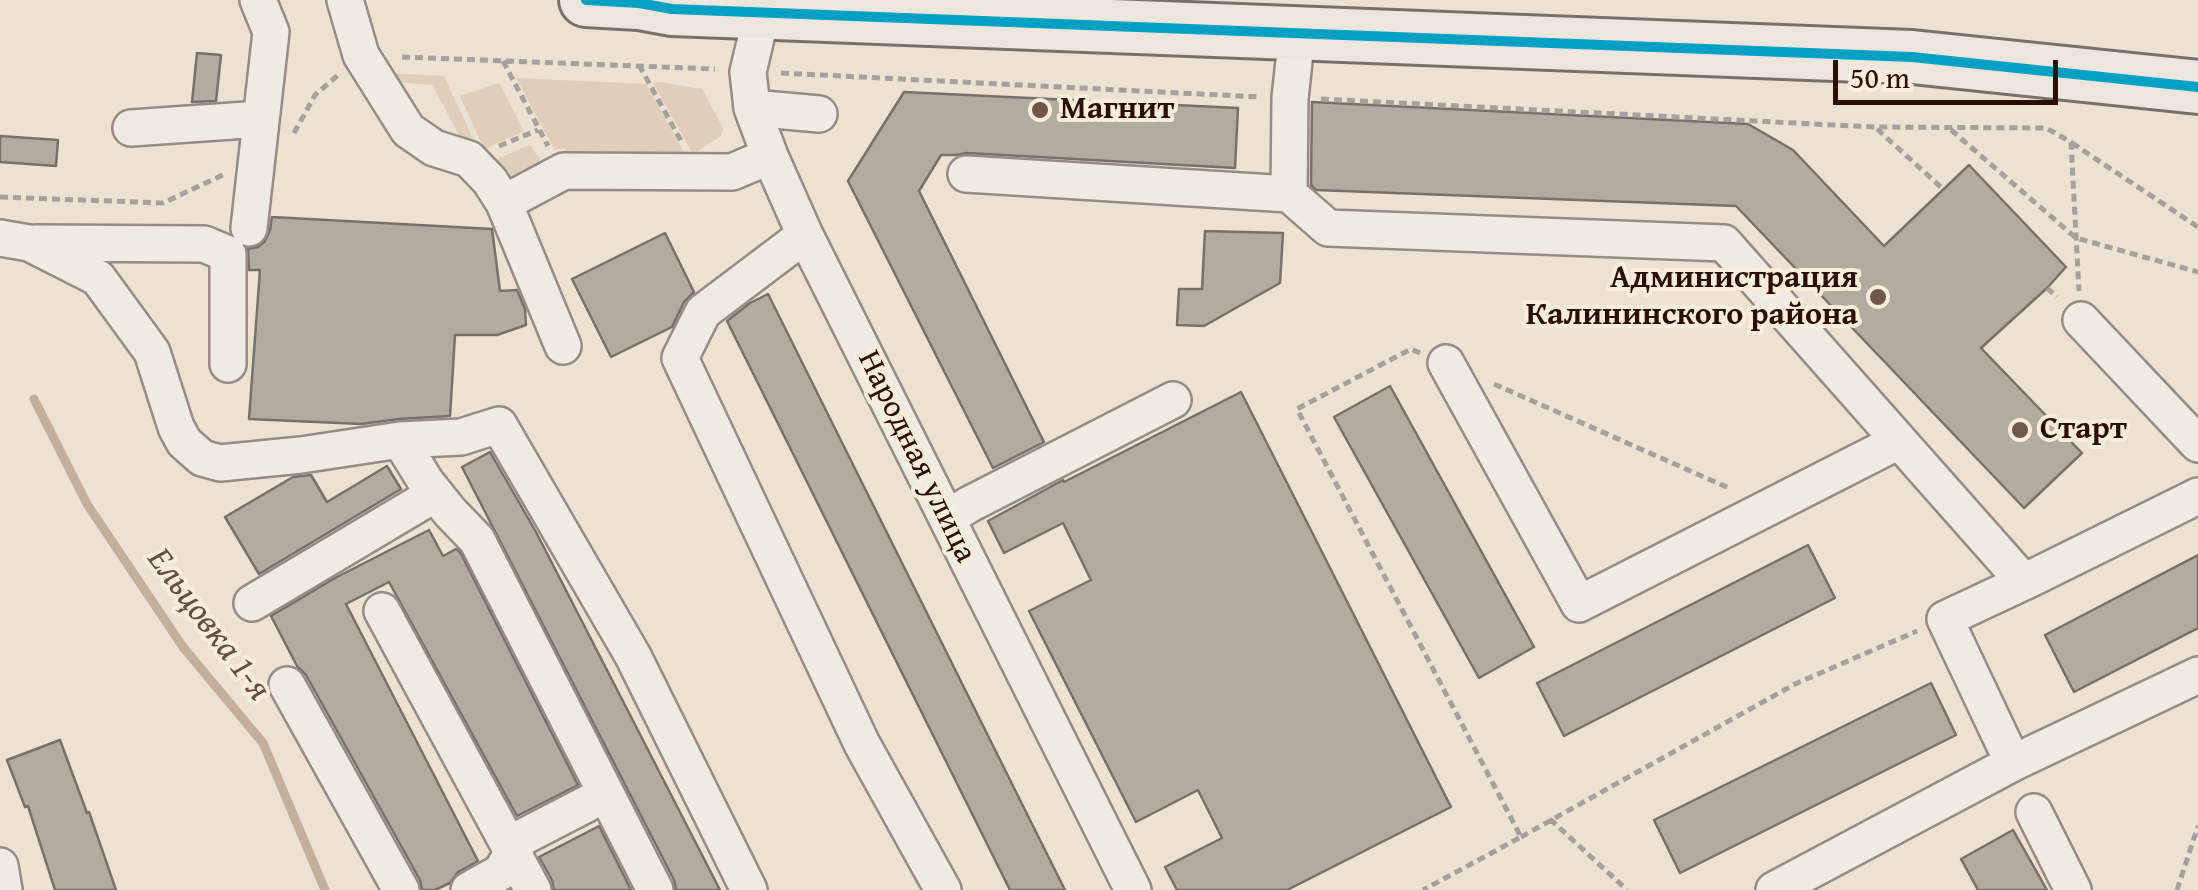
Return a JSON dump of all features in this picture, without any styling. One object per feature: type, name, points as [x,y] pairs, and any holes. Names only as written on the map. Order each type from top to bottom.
[{"type":"highway","points":[[586,0],[823,7],[1298,34],[1912,57],[2198,87]]},
{"type":"street","points":[[249,228],[271,32],[258,0]]},
{"type":"street","points":[[345,0],[361,55],[408,130],[434,148],[469,159],[490,180],[504,203],[563,346]]},
{"type":"street","name":"Народная улица","points":[[764,6],[748,72],[752,108],[770,156],[1133,890]]},
{"type":"street","points":[[1289,194],[1290,98],[1298,34]]},
{"type":"street","points":[[752,108],[819,114]]},
{"type":"street","points":[[131,128],[262,119]]},
{"type":"street","points":[[504,203],[564,171],[732,172],[770,156]]},
{"type":"street","points":[[966,174],[1289,194],[1328,228],[1724,244],[2024,582]]},
{"type":"street","points":[[806,235],[703,312],[680,358],[862,744],[942,890]]},
{"type":"street","points":[[14,240],[204,244],[228,254],[228,364]]},
{"type":"street","points":[[14,240],[98,278],[152,352],[176,427],[184,442],[202,458],[220,464],[400,440],[462,437],[499,425],[633,656],[749,890]]},
{"type":"street","points":[[2081,320],[2198,444]]},
{"type":"street","points":[[1446,363],[1579,604],[1899,441]]},
{"type":"street","points":[[947,518],[1172,400]]},
{"type":"street","points":[[400,440],[435,494],[477,540],[655,890]]},
{"type":"street","points":[[252,603],[435,494]]},
{"type":"street","points":[[2013,763],[1944,619],[2198,496]]},
{"type":"street","points":[[382,611],[533,890]]},
{"type":"street","points":[[1788,887],[2013,763],[2198,676]]},
{"type":"street","points":[[287,685],[402,890]]},
{"type":"street","points":[[469,890],[501,872],[521,838],[606,794]]},
{"type":"street","points":[[2034,812],[2072,890]]},
{"type":"street","points":[[0,866],[4,890]]},
{"type":"path","points":[[0,196],[163,203],[257,159],[292,137],[315,95],[361,55],[1253,96]]},
{"type":"path","points":[[503,60],[538,130]]},
{"type":"path","points":[[639,65],[699,172]]},
{"type":"path","points":[[1290,98],[1874,127],[2046,128],[2198,228]]},
{"type":"path","points":[[1874,127],[1943,189]]},
{"type":"path","points":[[1949,128],[2076,238],[2198,272]]},
{"type":"path","points":[[2071,142],[2081,320]]},
{"type":"path","points":[[2047,288],[2081,320]]},
{"type":"path","points":[[1521,837],[1296,408],[1411,349],[1770,507]]},
{"type":"path","points":[[1423,890],[1795,684],[1944,619]]},
{"type":"path","points":[[1550,820],[1628,890]]},
{"type":"path","points":[[2177,890],[2198,826]]},
{"type":"shaded area","points":[[383,73],[444,76],[479,151],[470,155],[432,85],[385,81]]},
{"type":"shaded area","points":[[516,78],[646,84],[686,156],[573,165],[565,149],[554,149]]},
{"type":"shaded area","points":[[499,83],[524,131],[484,149],[460,96]]},
{"type":"shaded area","points":[[653,83],[702,89],[723,128],[721,136],[693,154]]},
{"type":"shaded area","points":[[530,145],[549,173],[507,196],[490,162]]},
{"type":"building","points":[[197,53],[221,55],[216,101],[192,102]]},
{"type":"building","points":[[904,92],[1238,108],[1235,168],[967,153],[941,155],[919,191],[1044,442],[993,468],[848,181]]},
{"type":"building","points":[[1312,102],[1748,124],[1793,150],[1884,246],[1969,165],[2066,267],[1981,348],[2082,453],[2024,508],[1736,206],[1316,190],[1311,185]]},
{"type":"building","points":[[0,136],[58,140],[56,166],[0,162]]},
{"type":"building","points":[[272,217],[492,229],[500,291],[517,290],[525,309],[526,325],[497,335],[455,335],[450,416],[361,424],[249,419],[260,270],[249,270],[248,249],[265,241]]},
{"type":"building","points":[[1205,231],[1283,233],[1280,283],[1204,326],[1177,325],[1179,289],[1202,289]]},
{"type":"building","points":[[665,233],[694,292],[684,302],[672,327],[611,357],[572,279]]},
{"type":"building","points":[[768,294],[1065,890],[1010,890],[727,321]]},
{"type":"building","points":[[1390,386],[1534,647],[1479,678],[1334,417]]},
{"type":"building","points":[[1241,392],[1451,807],[1287,890],[1177,890],[1165,867],[1222,838],[1198,790],[1136,822],[1029,611],[1091,580],[1063,523],[1004,553],[988,521]]},
{"type":"building","points":[[490,452],[536,532],[720,890],[676,890],[462,467]]},
{"type":"building","points":[[387,466],[401,489],[259,574],[225,517],[293,477],[311,475],[327,502]]},
{"type":"building","points":[[429,530],[443,556],[456,549],[460,552],[578,785],[517,816],[389,582],[346,604],[478,861],[458,872],[450,883],[435,890],[422,890],[420,880],[271,616]]},
{"type":"building","points":[[1808,545],[1835,598],[1564,736],[1537,683]]},
{"type":"building","points":[[2198,555],[2198,628],[2074,692],[2045,635]]},
{"type":"building","points":[[1931,683],[1956,735],[1680,873],[1654,820]]},
{"type":"building","points":[[60,740],[116,890],[55,890],[28,806],[25,807],[7,760]]},
{"type":"building","points":[[599,826],[631,890],[554,890],[539,857]]},
{"type":"building","points":[[2013,830],[2047,890],[1978,890],[1961,859]]},
{"type":"waterway","name":"Ельцовка 1-я","points":[[34,399],[87,504],[183,647],[263,743],[325,890]]},
{"type":"transit line","points":[[586,0],[672,9],[1912,57],[2198,87]]},
{"type":"place","name":"Магнит","points":[[1040,110]]},
{"type":"place","name":"Администрация Калининского района","points":[[1878,297]]},
{"type":"place","name":"Старт","points":[[2020,430]]}]
